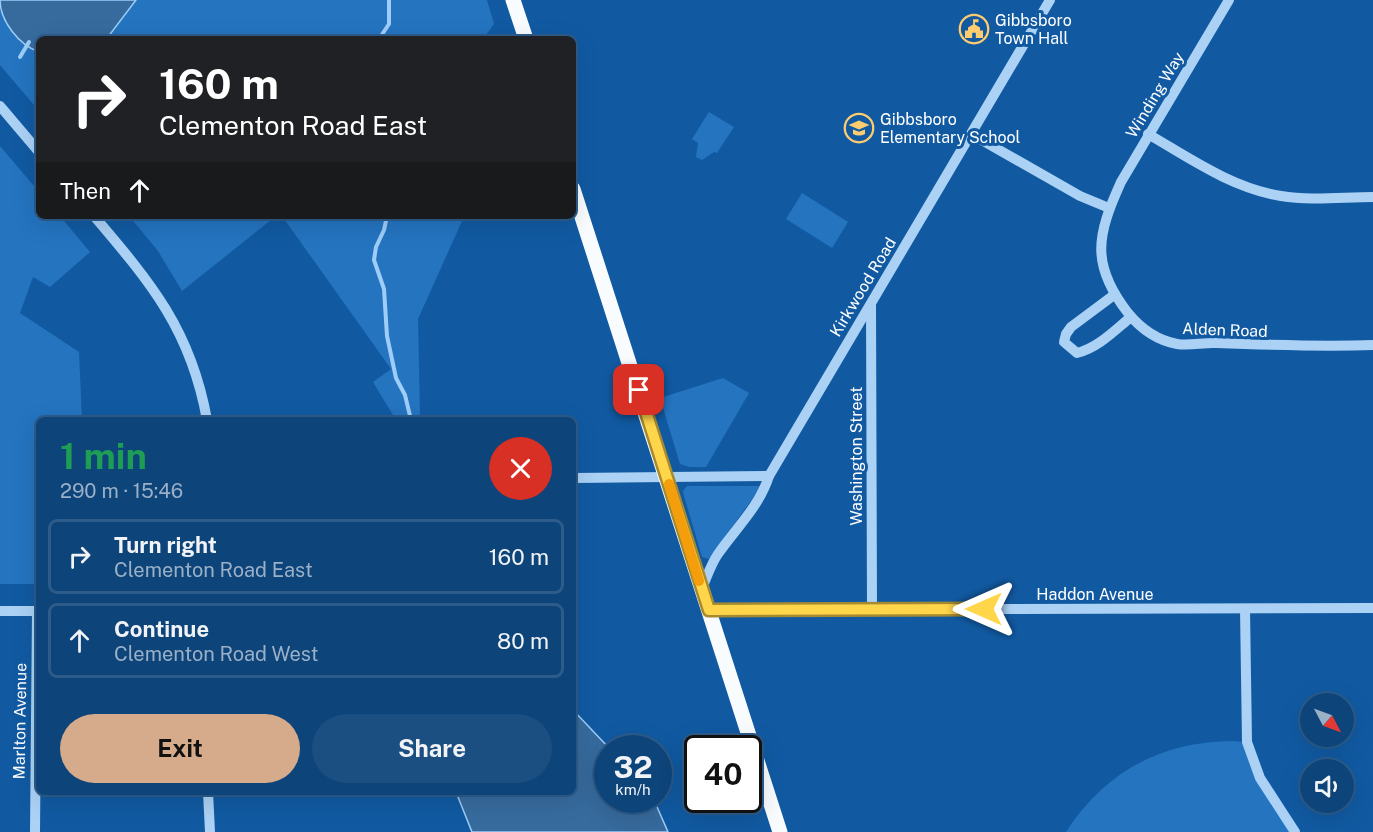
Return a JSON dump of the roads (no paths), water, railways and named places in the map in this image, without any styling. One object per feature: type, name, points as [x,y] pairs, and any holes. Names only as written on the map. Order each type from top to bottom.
[{"type":"main road","points":[[513,0],[525,36]]},
{"type":"main road","points":[[576,198],[780,832]]},
{"type":"street","name":"Kirkwood Road","points":[[702,588],[717,556],[764,492],[769,476],[1050,0]]},
{"type":"street","name":"Winding Way","points":[[1109,208],[1148,134],[1229,0]]},
{"type":"street","points":[[0,106],[36,148]]},
{"type":"street","points":[[971,134],[1080,196],[1109,208]]},
{"type":"street","points":[[1148,134],[1218,175],[1260,191],[1294,197],[1373,196]]},
{"type":"street","name":"Alden Road","points":[[1109,208],[1102,231],[1102,265],[1114,295],[1148,334],[1178,345],[1210,343],[1324,347],[1373,345]]},
{"type":"street","points":[[96,219],[160,298],[180,333],[201,390],[206,417]]},
{"type":"street","points":[[1114,295],[1071,327],[1064,342],[1077,353],[1083,352],[1131,317]]},
{"type":"street","name":"Washington Street","points":[[871,303],[872,609]]},
{"type":"street","points":[[576,478],[769,476]]},
{"type":"street","name":"Haddon Avenue","points":[[709,610],[1373,608]]},
{"type":"street","points":[[1245,609],[1247,742],[1260,778],[1295,832]]},
{"type":"street","points":[[0,611],[36,611]]},
{"type":"street","name":"Marlton Avenue","points":[[35,832],[36,758]]},
{"type":"street","points":[[208,795],[210,832]]},
{"type":"waterway","points":[[381,36],[389,24],[389,0]]},
{"type":"waterway","points":[[20,57],[29,42]]},
{"type":"waterway","points":[[386,219],[376,247],[374,260],[384,289],[387,336],[396,378],[405,395],[410,417]]},
{"type":"place","name":"Gibbsboro Town Hall","points":[[974,29]]},
{"type":"place","name":"Gibbsboro Elementary School","points":[[859,128]]}]
